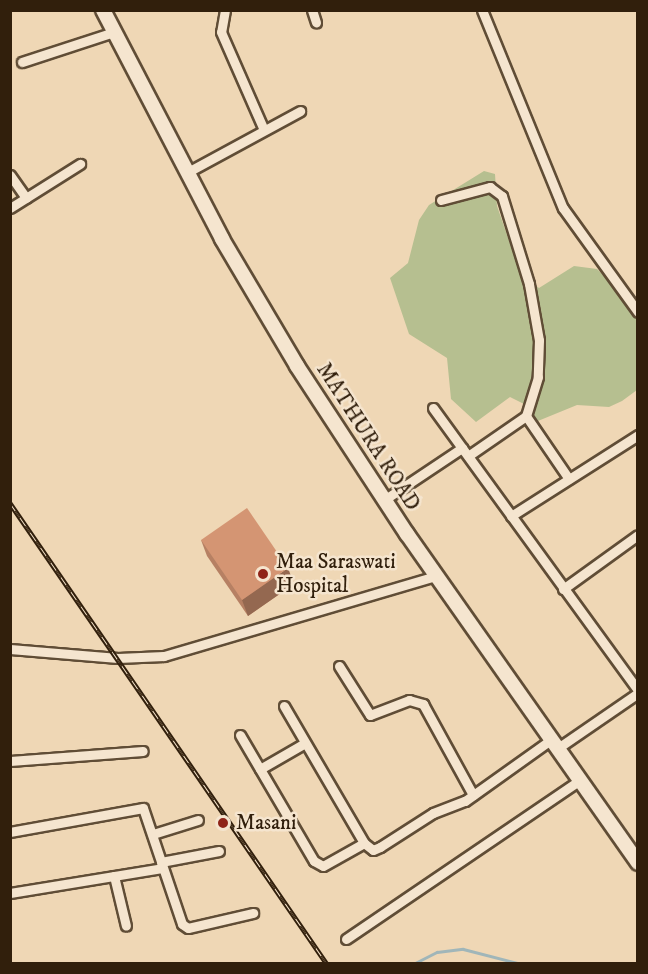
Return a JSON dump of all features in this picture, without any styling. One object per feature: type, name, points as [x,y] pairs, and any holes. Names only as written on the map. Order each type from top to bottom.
[{"type":"main road","name":"MATHURA ROAD","points":[[103,10],[186,173],[254,296],[384,500],[638,863]]},
{"type":"street","points":[[225,10],[221,32],[264,130]]},
{"type":"street","points":[[312,10],[316,22]]},
{"type":"street","points":[[482,10],[563,208],[638,312]]},
{"type":"street","points":[[22,62],[114,32]]},
{"type":"street","points":[[186,173],[300,111]]},
{"type":"street","points":[[10,208],[80,164]]},
{"type":"street","points":[[10,175],[26,198]]},
{"type":"street","points":[[441,200],[490,187],[502,196],[529,284],[539,340],[537,377],[526,416],[468,456]]},
{"type":"street","points":[[284,706],[364,843],[373,850],[473,795],[638,692],[432,408]]},
{"type":"street","points":[[526,416],[569,479]]},
{"type":"street","points":[[511,516],[638,435]]},
{"type":"street","points":[[384,500],[462,448]]},
{"type":"street","points":[[563,589],[638,535]]},
{"type":"street","points":[[10,649],[118,658],[164,656],[436,576]]},
{"type":"street","points":[[339,666],[370,715],[414,699],[423,704],[473,795]]},
{"type":"street","points":[[240,735],[318,864],[330,863],[364,843]]},
{"type":"street","points":[[260,769],[306,743]]},
{"type":"street","points":[[10,760],[143,751]]},
{"type":"street","points":[[346,939],[580,780]]},
{"type":"street","points":[[10,832],[136,807],[146,812],[184,927],[253,913]]},
{"type":"street","points":[[153,834],[198,819]]},
{"type":"street","points":[[10,893],[114,876],[219,851]]},
{"type":"street","points":[[114,876],[126,926]]},
{"type":"green space","points":[[484,171],[495,174],[497,206],[521,275],[539,288],[574,266],[597,269],[631,302],[637,313],[637,390],[622,401],[609,407],[577,405],[533,423],[528,406],[510,397],[476,422],[451,399],[447,358],[409,334],[390,278],[408,263],[419,220],[429,205]]},
{"type":"building","points":[[247,508],[288,568],[242,600],[201,540]]},
{"type":"waterway","points":[[413,964],[437,952],[463,949],[521,964]]},
{"type":"railway","points":[[10,503],[327,964]]},
{"type":"place","name":"Maa Saraswati Hospital","points":[[263,574]]},
{"type":"place","name":"Masani","points":[[223,823]]}]
